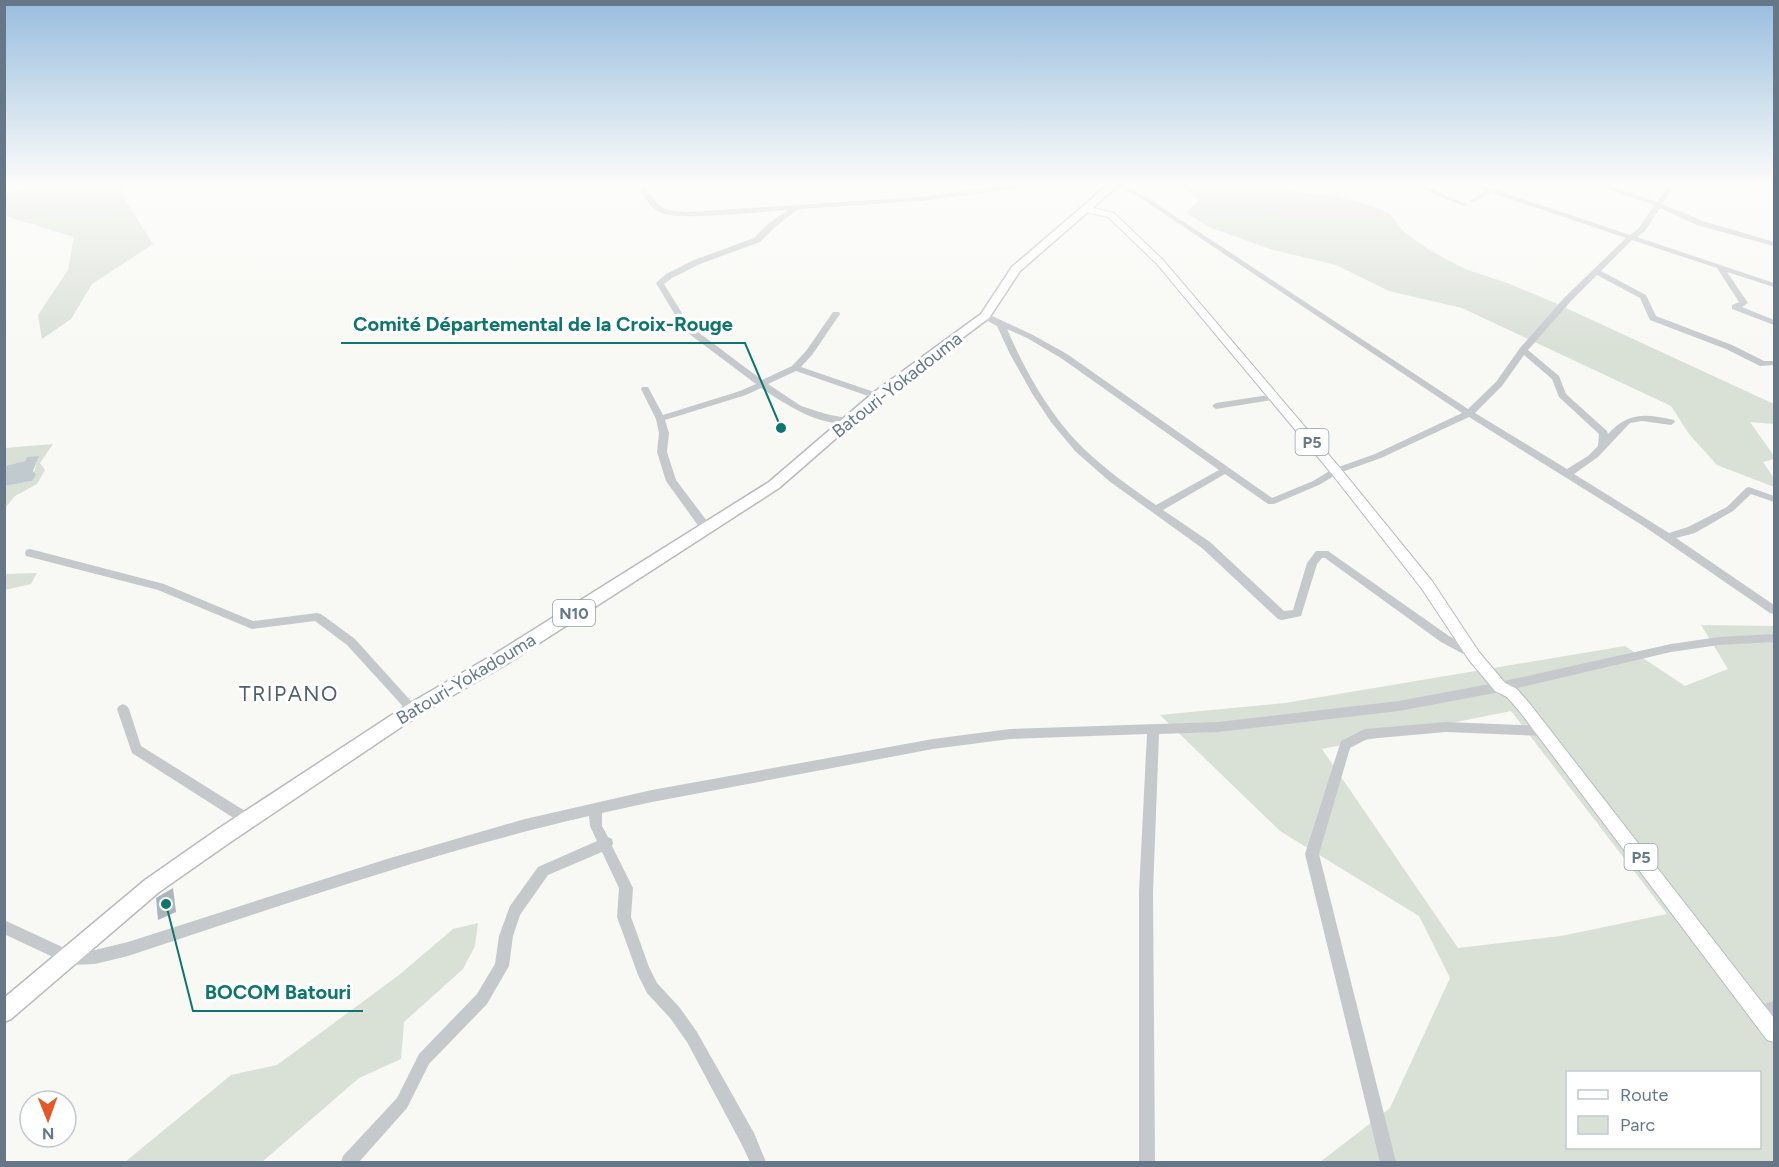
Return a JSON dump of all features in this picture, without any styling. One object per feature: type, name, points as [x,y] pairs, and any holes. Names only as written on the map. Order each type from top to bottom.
[{"type":"highway","name":"Batouri-Yokadouma","points":[[4,1011],[70,958],[152,886],[248,820],[413,710],[504,657],[781,479],[878,396],[985,316],[1016,269],[1052,237]]},
{"type":"main road","name":"P5","points":[[1136,237],[1160,261],[1336,471],[1427,585],[1474,656],[1500,687],[1512,693],[1767,1010],[1774,1033]]},
{"type":"street","points":[[760,237],[698,262],[660,283],[687,328],[762,385],[804,411],[848,421]]},
{"type":"street","points":[[1205,237],[1469,413],[1667,537],[1774,610]]},
{"type":"street","points":[[985,316],[1001,326],[1012,328],[1035,339],[1064,357],[1271,502],[1316,483],[1336,471],[1378,456],[1469,413],[1499,384],[1523,350],[1596,271],[1632,237]]},
{"type":"street","points":[[1634,237],[1774,285]]},
{"type":"street","points":[[1752,237],[1774,244]]},
{"type":"street","points":[[1719,266],[1744,303],[1735,307],[1774,323]]},
{"type":"street","points":[[1596,271],[1643,297],[1653,318],[1729,348],[1762,364],[1774,363]]},
{"type":"street","points":[[660,418],[730,398],[795,368],[809,353],[836,314]]},
{"type":"street","points":[[1001,326],[1029,377],[1064,432],[1086,455],[1155,510],[1206,545],[1282,616],[1297,613],[1312,563],[1320,554],[1328,555],[1445,639],[1474,656]]},
{"type":"street","points":[[1523,350],[1556,378],[1563,395],[1604,434],[1603,446]]},
{"type":"street","points":[[795,368],[878,396]]},
{"type":"street","points":[[645,389],[660,418],[664,433],[662,452],[671,481],[706,528]]},
{"type":"street","points":[[1216,406],[1275,397]]},
{"type":"street","points":[[1567,474],[1592,458],[1622,423],[1631,418],[1671,422]]},
{"type":"street","points":[[1155,510],[1226,470]]},
{"type":"street","points":[[1667,537],[1691,530],[1730,509],[1749,490],[1774,499]]},
{"type":"street","points":[[30,553],[160,587],[252,625],[317,617],[351,642],[413,710]]},
{"type":"street","points":[[4,927],[70,958],[95,957],[128,949],[387,865],[525,825],[652,796],[933,744],[1026,733],[1218,727],[1315,717],[1429,701],[1671,648],[1719,641],[1774,638]]},
{"type":"street","points":[[123,709],[136,749],[248,820]]},
{"type":"street","points":[[1388,1162],[1312,854],[1345,745],[1365,735],[1446,727],[1543,731]]},
{"type":"street","points":[[1147,1162],[1146,920],[1148,782],[1153,730]]},
{"type":"street","points":[[595,809],[596,826],[626,888],[624,917],[643,970],[652,988],[675,1013],[692,1037],[748,1139],[758,1162]]},
{"type":"street","points":[[349,1162],[402,1103],[424,1059],[482,999],[502,966],[506,936],[515,911],[543,871],[606,843]]},
{"type":"green space","points":[[74,237],[149,237],[153,244],[92,284],[71,319],[42,339],[38,315],[68,270]]},
{"type":"green space","points":[[1238,237],[1412,237],[1429,250],[1465,269],[1553,302],[1774,404],[1774,424],[1750,422],[1774,456],[1774,459],[1763,462],[1774,478],[1774,487],[1717,465],[1689,434],[1671,406],[1462,308],[1389,291],[1336,265],[1270,249]]},
{"type":"green space","points":[[53,444],[40,463],[45,470],[37,484],[15,496],[5,508],[5,486],[32,481],[38,457],[27,457],[25,461],[5,466],[5,448]]},
{"type":"green space","points":[[37,573],[31,584],[5,590],[5,574]]},
{"type":"green space","points":[[1701,625],[1774,626],[1774,1162],[1320,1162],[1390,1108],[1450,978],[1419,916],[1280,831],[1160,715],[1285,703],[1625,646],[1685,686],[1728,669]],"holes":[[[1511,711],[1667,914],[1561,936],[1458,948],[1322,749]]]},
{"type":"green space","points":[[478,923],[475,946],[463,969],[404,1022],[401,1059],[359,1078],[262,1162],[125,1162],[231,1075],[277,1065],[399,975],[453,929]]},
{"type":"shaded area","points":[[39,456],[33,471],[36,475],[32,481],[5,486],[5,466],[25,461],[27,457]]},
{"type":"building","points":[[173,888],[176,912],[158,920],[156,898]]},
{"type":"place","name":"Comité Départemental de la Croix-Rouge","points":[[781,428]]},
{"type":"place","name":"BOCOM Batouri","points":[[166,904]]},
{"type":"district","name":"TRIPANO","points":[[289,693]]}]
